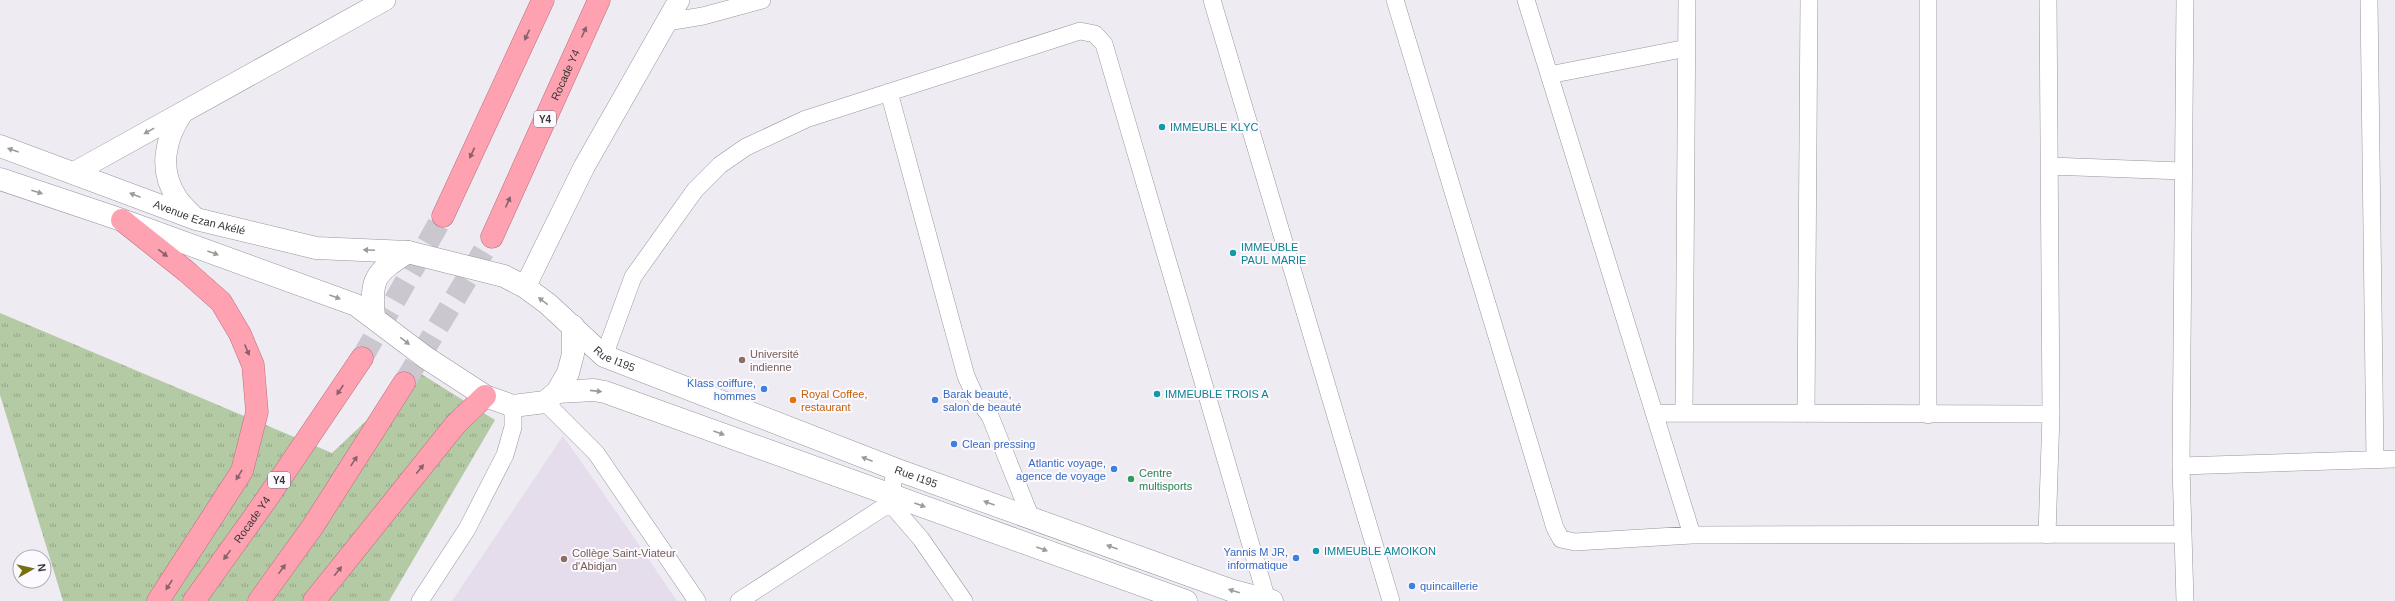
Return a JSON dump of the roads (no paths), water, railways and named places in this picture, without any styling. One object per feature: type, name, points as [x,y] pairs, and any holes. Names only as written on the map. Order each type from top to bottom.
[{"type":"highway","points":[[443,216],[543,0]]},
{"type":"highway","name":"Rocade Y4","points":[[492,237],[599,0]]},
{"type":"highway","points":[[122,220],[186,270],[221,302],[240,334],[253,365],[257,412],[242,471],[158,601]]},
{"type":"highway","name":"Rocade Y4","points":[[194,601],[266,500],[362,358]]},
{"type":"highway","points":[[259,601],[313,526],[404,383]]},
{"type":"highway","points":[[314,601],[456,425],[485,396]]},
{"type":"main road","name":"Avenue Ezan Akélé","points":[[0,146],[75,172],[196,219],[316,248],[408,252]]},
{"type":"main road","points":[[0,179],[122,220],[356,305],[374,317],[425,357],[485,396],[513,406],[551,397],[594,390],[605,392],[891,499],[1186,601]]},
{"type":"main road","name":"Rue I195","points":[[408,252],[504,276],[525,287],[573,326],[604,356],[895,470],[1233,590],[1269,600]]},
{"type":"main road","points":[[374,317],[372,292],[376,278],[387,265],[408,252]]},
{"type":"main road","points":[[551,397],[568,373],[573,354],[573,326]]},
{"type":"street","points":[[75,172],[384,0]]},
{"type":"street","points":[[525,287],[584,168],[679,0]]},
{"type":"street","points":[[667,22],[704,16],[762,0]]},
{"type":"street","points":[[1212,0],[1390,601]]},
{"type":"street","points":[[1395,0],[1555,528],[1561,539],[1575,542],[1692,535],[2182,534]]},
{"type":"street","points":[[1526,0],[1692,535]]},
{"type":"street","points":[[1684,413],[1687,0]]},
{"type":"street","points":[[1806,414],[1809,0]]},
{"type":"street","points":[[1928,0],[1928,415]]},
{"type":"street","points":[[2047,535],[2052,414],[2048,0]]},
{"type":"street","points":[[2185,0],[2182,171],[2181,466],[2185,601]]},
{"type":"street","points":[[2368,0],[2375,460]]},
{"type":"street","points":[[604,356],[634,277],[695,190],[720,165],[746,147],[806,119],[888,92],[1080,32],[1095,34],[1104,44],[1269,600]]},
{"type":"street","points":[[1549,75],[1687,48]]},
{"type":"street","points":[[888,92],[966,376],[975,396],[990,416],[1031,518]]},
{"type":"street","points":[[183,112],[172,128],[165,154],[166,175],[177,199],[196,219]]},
{"type":"street","points":[[2050,166],[2182,171]]},
{"type":"street","points":[[551,397],[596,453],[697,601]]},
{"type":"street","points":[[420,601],[467,529],[505,456],[513,427],[513,406]]},
{"type":"street","points":[[1655,412],[1928,415],[2052,414]]},
{"type":"street","points":[[2181,466],[2395,459]]},
{"type":"street","points":[[895,470],[891,499],[964,601]]},
{"type":"street","points":[[739,601],[891,499]]},
{"type":"tunnel","points":[[362,358],[443,216]]},
{"type":"tunnel","points":[[404,383],[492,237]]},
{"type":"place","name":"IMMEUBLE KLYC","points":[[1162,127]]},
{"type":"place","name":"IMMEUBLE PAUL MARIE","points":[[1233,253]]},
{"type":"place","name":"Université indienne","points":[[742,360]]},
{"type":"place","name":"Klass coiffure, hommes","points":[[764,389]]},
{"type":"place","name":"IMMEUBLE TROIS A","points":[[1157,394]]},
{"type":"place","name":"Royal Coffee, restaurant","points":[[793,400]]},
{"type":"place","name":"Barak beauté, salon de beauté","points":[[935,400]]},
{"type":"place","name":"Clean pressing","points":[[954,444]]},
{"type":"place","name":"Atlantic voyage, agence de voyage","points":[[1114,469]]},
{"type":"place","name":"Centre multisports","points":[[1131,479]]},
{"type":"place","name":"IMMEUBLE AMOIKON","points":[[1316,551]]},
{"type":"place","name":"Yannis M JR, informatique","points":[[1296,558]]},
{"type":"place","name":"Collège Saint-Viateur d'Abidjan","points":[[564,559]]},
{"type":"place","name":"quincaillerie","points":[[1412,586]]}]
